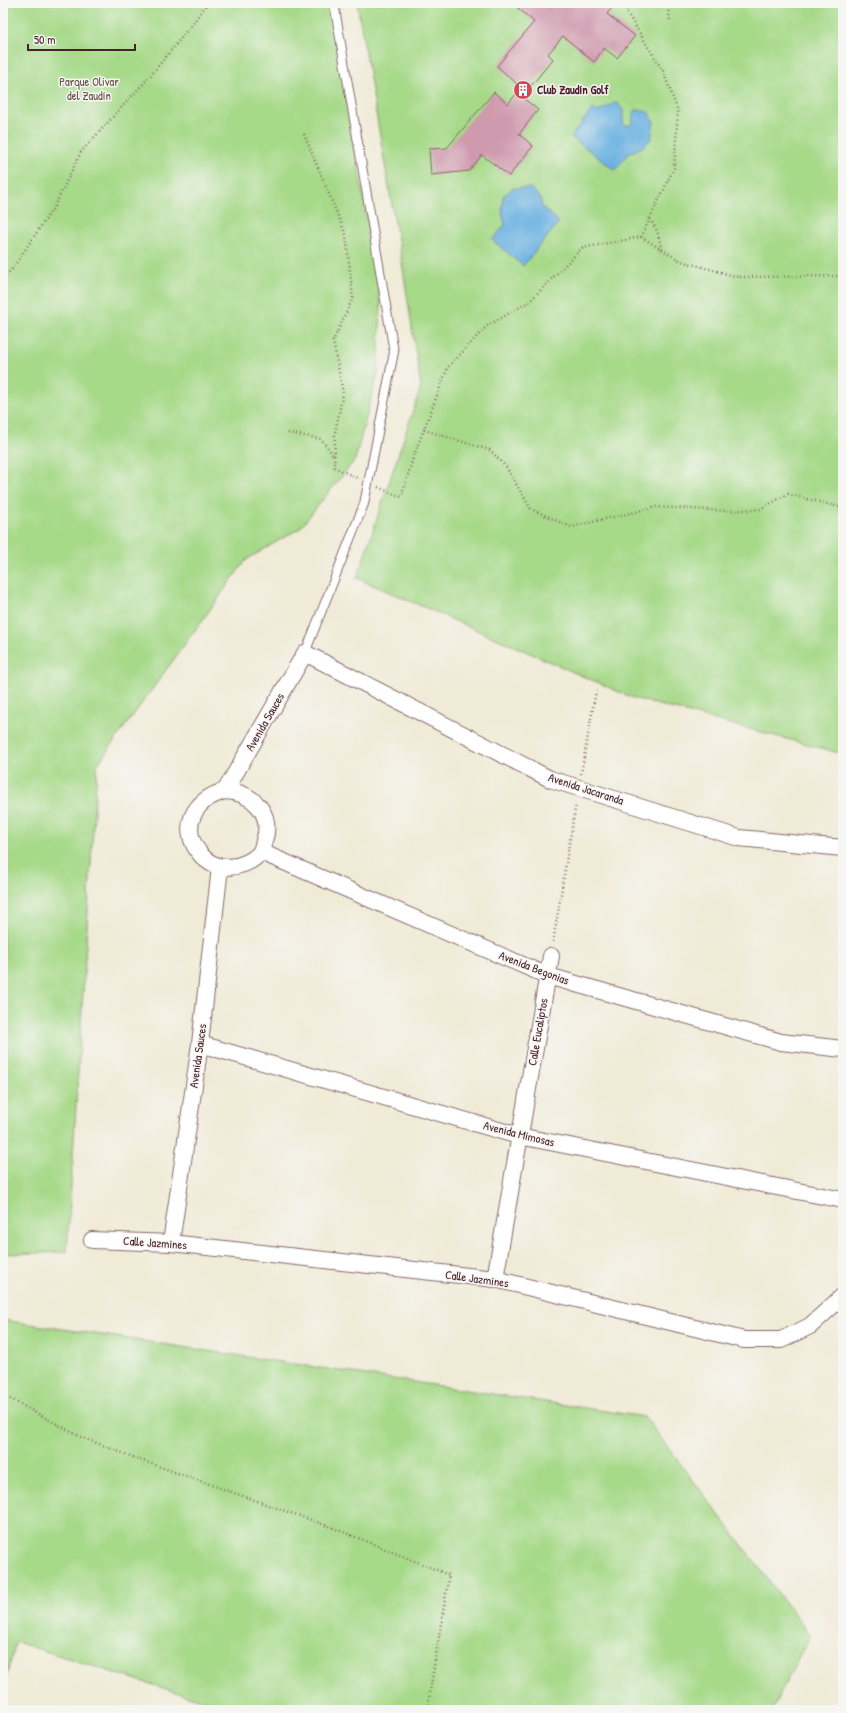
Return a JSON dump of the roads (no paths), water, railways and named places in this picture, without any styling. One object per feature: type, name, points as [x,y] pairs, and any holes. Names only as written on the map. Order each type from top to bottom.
[{"type":"street","name":"Avenida Jacaranda","points":[[305,653],[550,779],[739,838],[843,848]]},
{"type":"street","name":"Avenida Sauces","points":[[225,791],[305,653]]},
{"type":"street","points":[[225,791],[236,791],[248,796],[258,805],[265,816],[266,836],[261,852],[241,865],[220,867],[202,857],[194,846],[190,833],[191,820],[201,802],[212,794],[225,791]]},
{"type":"street","name":"Avenida Begonias","points":[[261,852],[548,976],[781,1042],[843,1048]]},
{"type":"street","name":"Avenida Sauces","points":[[171,1243],[200,1044],[220,867]]},
{"type":"street","name":"Calle Eucaliptos","points":[[495,1279],[551,956]]},
{"type":"street","name":"Avenida Mimosas","points":[[200,1044],[519,1136],[843,1200]]},
{"type":"street","name":"Calle Jazmines","points":[[92,1240],[171,1243],[495,1279],[744,1340],[781,1340],[810,1326],[843,1296]]},
{"type":"lane","points":[[305,653],[364,504],[394,352],[334,3]]},
{"type":"water","points":[[617,102],[623,110],[623,121],[625,126],[631,125],[635,110],[645,110],[650,114],[654,122],[651,139],[644,146],[628,154],[615,170],[571,137],[593,108],[597,112]]},
{"type":"water","points":[[513,188],[531,188],[540,198],[542,207],[559,222],[523,266],[492,240],[505,225],[502,212],[503,196]]},
{"type":"place","name":"Club Zaudín Golf","points":[[523,90]]},
{"type":"park label","name":"Parque Olivar del Zaudín","points":[[89,89]]}]
